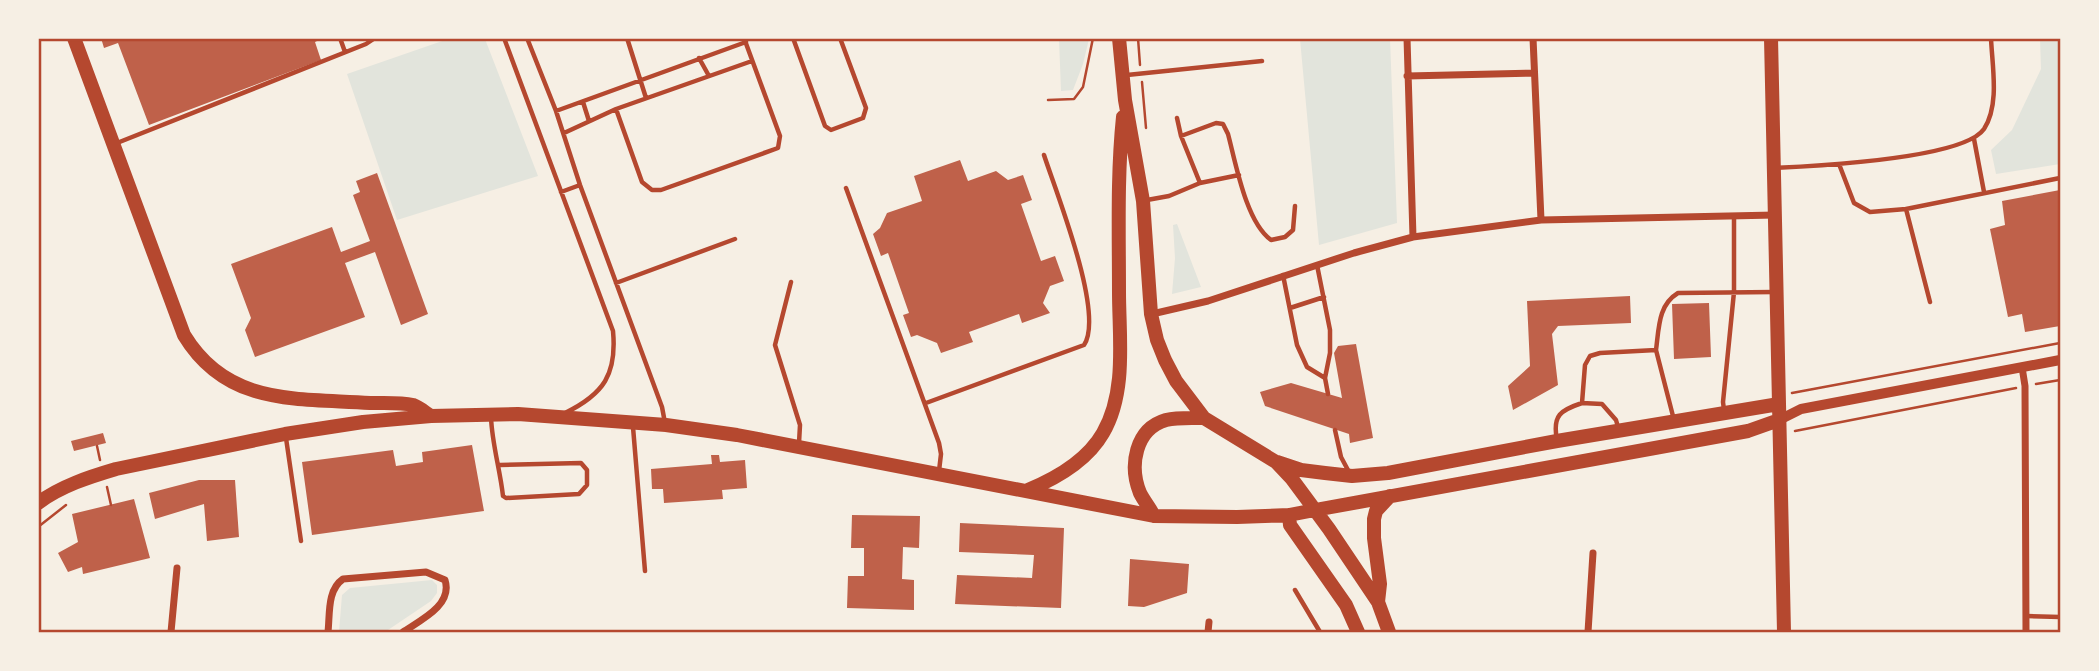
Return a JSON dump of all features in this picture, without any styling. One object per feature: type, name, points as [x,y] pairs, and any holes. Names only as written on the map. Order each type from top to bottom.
[{"type":"main road","points":[[74,38],[184,335],[195,353],[212,371],[234,384],[260,393],[291,398],[414,405],[431,416]]},
{"type":"main road","points":[[1119,38],[1125,100],[1143,201],[1151,314],[1157,340],[1176,381],[1204,418],[1276,462],[1301,470],[1352,476],[1388,473],[1778,400]]},
{"type":"main road","points":[[1771,38],[1784,632]]},
{"type":"main road","points":[[1028,490],[1054,479],[1079,462],[1103,435],[1112,414],[1119,372],[1118,162],[1125,100]]},
{"type":"main road","points":[[38,503],[88,477],[116,469],[285,434],[363,422],[491,414],[558,416],[666,425],[939,472],[1154,516],[1195,518],[1289,514],[1748,431],[1779,420]]},
{"type":"main road","points":[[1154,516],[1140,493],[1135,474],[1134,458],[1141,440],[1152,427],[1165,421],[1204,418]]},
{"type":"main road","points":[[1276,462],[1315,510],[1378,602],[1388,632]]},
{"type":"main road","points":[[1378,602],[1380,584],[1374,519],[1376,511],[1390,496]]},
{"type":"main road","points":[[1289,514],[1290,525],[1346,605],[1358,632]]},
{"type":"street","points":[[1406,38],[1413,237]]},
{"type":"street","points":[[1532,38],[1541,220]]},
{"type":"street","points":[[1407,76],[1534,73]]},
{"type":"street","points":[[1151,314],[1208,300],[1413,237],[1541,220],[1776,215]]},
{"type":"street","points":[[1779,420],[1801,409],[2060,360]]},
{"type":"street","points":[[2022,367],[2025,386],[2026,632]]},
{"type":"street","points":[[1778,400],[1801,409]]},
{"type":"street","points":[[1588,632],[1593,553]]},
{"type":"street","points":[[171,632],[177,568]]},
{"type":"street","points":[[328,632],[332,593],[336,584],[344,579],[426,572],[444,580],[446,597],[440,605],[403,632]]},
{"type":"street","points":[[1209,622],[1209,632]]},
{"type":"lane","points":[[340,38],[345,52]]},
{"type":"lane","points":[[115,144],[375,38]]},
{"type":"lane","points":[[504,38],[613,331],[615,350],[612,368],[605,383],[581,405],[558,416]]},
{"type":"lane","points":[[527,38],[556,111],[580,185],[662,407],[666,425]]},
{"type":"lane","points":[[627,38],[646,98]]},
{"type":"lane","points":[[793,38],[825,126],[831,130],[863,118],[866,114],[840,38]]},
{"type":"lane","points":[[1774,168],[1930,152],[1961,145],[1973,139],[1984,129],[1992,103],[1991,38]]},
{"type":"lane","points":[[556,111],[745,40],[780,136],[780,144],[778,148],[740,162],[661,190],[652,190],[642,182],[616,109]]},
{"type":"lane","points":[[699,58],[709,76]]},
{"type":"lane","points":[[564,134],[616,109],[752,61]]},
{"type":"lane","points":[[1122,75],[1262,61]]},
{"type":"lane","points":[[583,102],[590,121]]},
{"type":"lane","points":[[1177,118],[1181,136],[1200,183]]},
{"type":"lane","points":[[1181,136],[1216,123],[1223,124],[1261,233],[1271,240],[1285,237],[1293,230],[1295,206]]},
{"type":"lane","points":[[1973,139],[1984,192]]},
{"type":"lane","points":[[926,403],[1051,358],[1084,345],[1087,340],[1090,323],[1083,273],[1044,155]]},
{"type":"lane","points":[[1839,163],[1854,203],[1870,212],[1906,209],[2060,178]]},
{"type":"lane","points":[[1143,201],[1169,196],[1200,183],[1239,175]]},
{"type":"lane","points":[[561,192],[580,185]]},
{"type":"lane","points":[[846,188],[926,403],[939,443],[939,472]]},
{"type":"lane","points":[[1906,209],[1930,302]]},
{"type":"lane","points":[[1724,412],[1734,292],[1734,216]]},
{"type":"lane","points":[[616,283],[735,239]]},
{"type":"lane","points":[[1317,265],[1330,330],[1330,353],[1325,378],[1328,394]]},
{"type":"lane","points":[[1283,275],[1297,345],[1307,367],[1325,378]]},
{"type":"lane","points":[[791,282],[775,345],[800,425],[799,446]]},
{"type":"lane","points":[[1674,421],[1656,350],[1661,313],[1666,302],[1687,293],[1776,292]]},
{"type":"lane","points":[[1290,309],[1324,298]]},
{"type":"lane","points":[[1582,403],[1585,365],[1590,356],[1656,350]]},
{"type":"lane","points":[[1557,441],[1557,418],[1563,410],[1582,403],[1602,404],[1616,420],[1619,431]]},
{"type":"lane","points":[[491,414],[503,496],[579,495],[587,485],[587,470],[581,463],[500,465]]},
{"type":"lane","points":[[634,422],[632,434],[645,571]]},
{"type":"lane","points":[[1335,430],[1341,457],[1352,476]]},
{"type":"lane","points":[[285,434],[301,541]]},
{"type":"lane","points":[[1295,590],[1321,632]]},
{"type":"lane","points":[[2026,616],[2060,617]]},
{"type":"path","points":[[1048,100],[1074,99],[1083,87],[1093,38]]},
{"type":"path","points":[[1138,38],[1147,130]]},
{"type":"path","points":[[1778,400],[2060,343]]},
{"type":"shaded area","points":[[448,39],[485,39],[538,176],[397,220],[347,74]]},
{"type":"shaded area","points":[[1059,39],[1089,39],[1073,90],[1061,91]]},
{"type":"shaded area","points":[[1300,39],[1390,39],[1397,223],[1319,245]]},
{"type":"shaded area","points":[[2040,39],[2060,39],[2060,164],[1996,174],[1991,150],[2012,130],[2041,69]]},
{"type":"shaded area","points":[[1177,224],[1201,287],[1172,294],[1175,258],[1173,225]]},
{"type":"shaded area","points":[[432,580],[437,585],[437,593],[431,601],[385,632],[339,632],[342,595],[350,588]]},
{"type":"building","points":[[101,38],[259,38],[259,41],[265,38],[323,38],[315,42],[321,60],[149,125],[118,43],[104,48]]},
{"type":"building","points":[[960,160],[968,181],[996,171],[1008,180],[1023,175],[1032,200],[1021,204],[1041,261],[1055,256],[1064,281],[1050,286],[1043,303],[1050,313],[1022,323],[1019,314],[969,332],[973,342],[941,353],[937,343],[917,335],[911,337],[903,315],[909,313],[888,253],[881,256],[873,234],[880,228],[887,213],[922,201],[914,176]]},
{"type":"building","points":[[377,173],[428,314],[401,325],[375,252],[345,263],[365,317],[255,357],[245,330],[251,318],[231,264],[332,227],[341,252],[370,241],[353,195],[360,192],[356,181]]},
{"type":"building","points":[[2060,190],[2060,326],[2025,332],[2022,314],[2008,317],[1990,229],[2005,225],[2002,201]]},
{"type":"building","points":[[1630,296],[1631,323],[1558,326],[1552,334],[1558,385],[1513,410],[1508,386],[1530,366],[1527,301]]},
{"type":"building","points":[[1709,303],[1711,357],[1674,359],[1672,304]]},
{"type":"building","points":[[1356,344],[1373,438],[1350,443],[1349,434],[1265,406],[1260,392],[1291,383],[1342,398],[1334,353],[1338,346]]},
{"type":"building","points":[[103,433],[106,443],[74,451],[71,441]]},
{"type":"building","points":[[472,445],[484,511],[312,535],[302,462],[393,450],[396,466],[423,462],[422,452]]},
{"type":"building","points":[[711,455],[719,455],[720,462],[745,460],[747,488],[722,490],[723,499],[664,503],[663,489],[652,489],[651,469],[712,464]]},
{"type":"building","points":[[199,480],[235,480],[239,537],[207,541],[204,504],[155,519],[149,493]]},
{"type":"building","points":[[134,499],[150,558],[83,574],[82,567],[68,572],[58,553],[78,542],[72,514]]},
{"type":"building","points":[[852,515],[920,516],[919,548],[903,547],[902,579],[914,580],[914,610],[847,608],[848,576],[864,576],[864,548],[851,548]]},
{"type":"building","points":[[960,523],[1064,528],[1061,608],[955,604],[957,575],[1032,578],[1034,555],[959,552]]},
{"type":"building","points":[[1130,559],[1189,564],[1187,593],[1144,607],[1128,606]]}]
